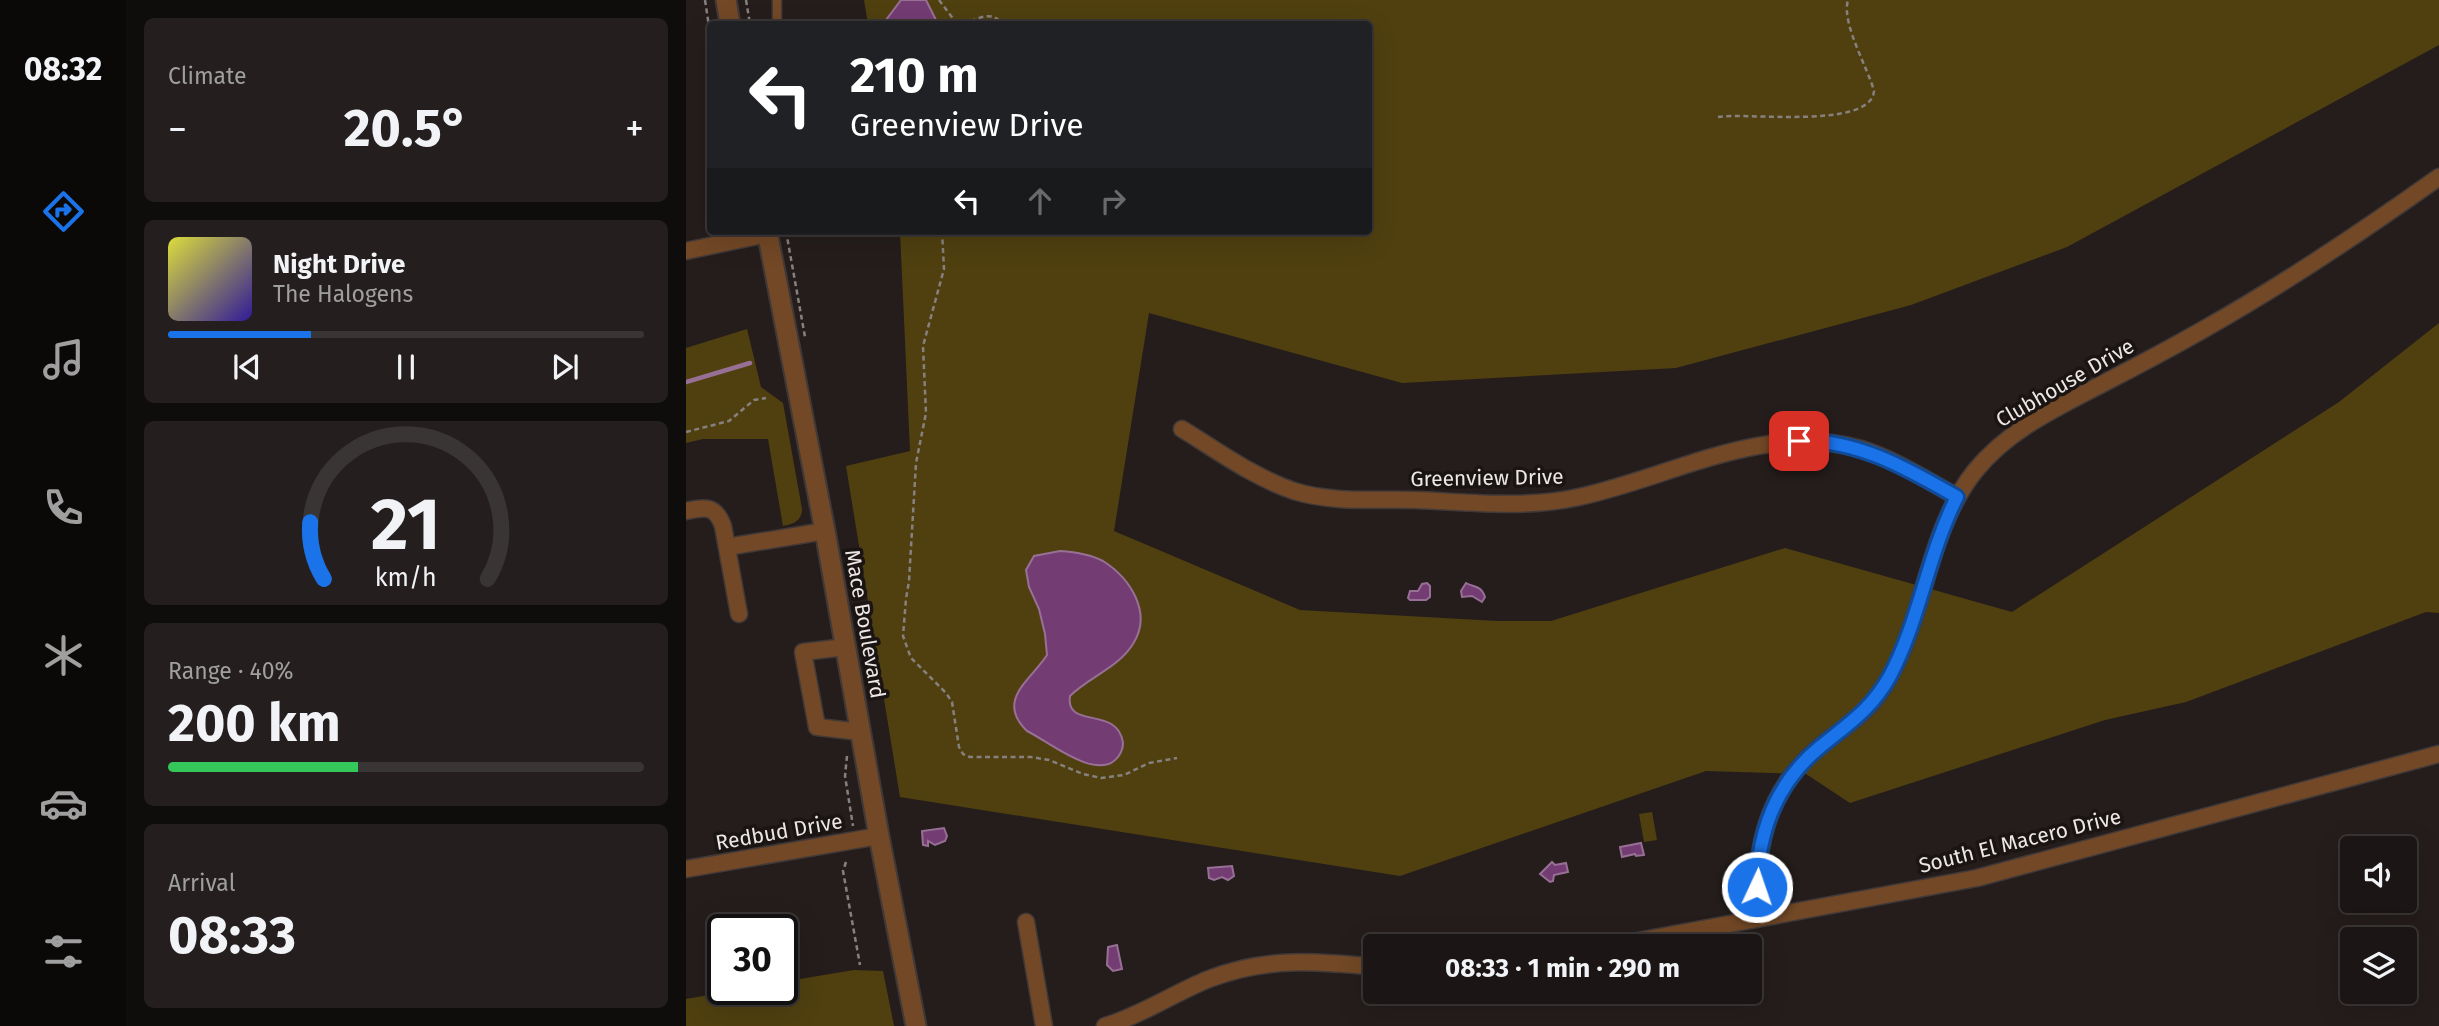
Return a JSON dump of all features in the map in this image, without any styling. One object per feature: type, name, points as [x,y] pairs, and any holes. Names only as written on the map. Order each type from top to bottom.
[{"type":"street","points":[[726,0],[730,21]]},
{"type":"street","name":"Clubhouse Drive","points":[[1761,917],[1757,887],[1759,851],[1773,806],[1783,788],[1807,758],[1852,723],[1881,692],[1904,644],[1942,529],[1957,497],[1988,456],[2034,420],[2184,341],[2275,288],[2439,177]]},
{"type":"street","points":[[686,251],[758,235]]},
{"type":"street","name":"Mace Boulevard","points":[[767,235],[846,647],[854,731],[879,836],[916,1026]]},
{"type":"street","name":"Greenview Drive","points":[[1182,429],[1242,467],[1293,491],[1326,498],[1517,503],[1575,498],[1620,487],[1739,448],[1778,441],[1820,440],[1860,448],[1957,497]]},
{"type":"street","points":[[686,511],[703,508],[719,514],[739,614]]},
{"type":"street","points":[[727,547],[825,531]]},
{"type":"street","points":[[846,647],[803,652],[817,727],[854,731]]},
{"type":"street","name":"South El Macero Drive","points":[[1673,934],[1977,878],[2439,754]]},
{"type":"street","name":"Redbud Drive","points":[[686,869],[879,836]]},
{"type":"street","points":[[1026,922],[1044,1026]]},
{"type":"street","points":[[1105,1026],[1211,979],[1256,966],[1280,962],[1325,961],[1363,965]]},
{"type":"lane","points":[[777,0],[777,21]]},
{"type":"path","points":[[705,0],[708,21]]},
{"type":"path","points":[[746,0],[750,21]]},
{"type":"path","points":[[939,0],[956,21]]},
{"type":"path","points":[[1718,117],[1737,114],[1801,118],[1858,110],[1868,105],[1874,99],[1874,91],[1853,37],[1847,11],[1848,0]]},
{"type":"path","points":[[967,21],[986,16],[995,16],[1000,21]]},
{"type":"path","points":[[942,235],[944,269],[923,346],[926,413],[916,463],[909,581],[903,623],[906,647],[911,658],[952,702],[959,747],[963,754],[970,757],[1031,757],[1049,760],[1083,774],[1101,778],[1124,775],[1149,763],[1177,758]]},
{"type":"path","points":[[686,432],[729,421],[745,405],[766,398]]},
{"type":"path","points":[[854,731],[848,746],[845,776],[856,839]]},
{"type":"path","points":[[846,862],[843,871],[860,965]]},
{"type":"shaded area","points":[[864,0],[2439,0],[2439,45],[2067,247],[1911,305],[1676,368],[1402,383],[1149,313],[1114,531],[1300,610],[1497,621],[1551,621],[1785,548],[2012,612],[2339,402],[2439,323],[2439,613],[2426,612],[2186,702],[2105,720],[1850,803],[1806,774],[1706,771],[1400,876],[900,797],[846,466],[910,451],[900,235],[1372,235],[1372,21],[868,21]]},
{"type":"shaded area","points":[[901,0],[926,0],[936,21],[885,21]]},
{"type":"shaded area","points":[[747,329],[761,387],[783,403],[802,513],[799,519],[783,526],[768,439],[703,439],[686,443],[686,348]]},
{"type":"shaded area","points":[[1060,551],[1093,557],[1113,568],[1130,587],[1139,609],[1139,632],[1127,652],[1070,696],[1075,712],[1103,720],[1119,731],[1122,749],[1118,757],[1109,764],[1086,763],[1073,758],[1027,731],[1014,710],[1019,691],[1047,655],[1039,609],[1029,587],[1026,570],[1034,556]]},
{"type":"shaded area","points":[[1427,583],[1430,586],[1430,597],[1426,600],[1408,598],[1410,591],[1418,591],[1422,584]]},
{"type":"shaded area","points":[[1466,583],[1482,590],[1485,597],[1482,602],[1472,596],[1462,597],[1461,591]]},
{"type":"shaded area","points":[[1652,812],[1657,840],[1644,842],[1639,814]]},
{"type":"shaded area","points":[[944,828],[947,836],[945,841],[935,845],[928,841],[928,846],[923,845],[922,831]]},
{"type":"shaded area","points":[[1641,843],[1644,855],[1622,857],[1620,847]]},
{"type":"shaded area","points":[[1552,862],[1555,865],[1566,863],[1568,872],[1554,875],[1553,881],[1550,882],[1540,874]]},
{"type":"shaded area","points":[[1232,866],[1234,876],[1228,880],[1222,877],[1214,880],[1209,878],[1208,868]]},
{"type":"shaded area","points":[[1117,945],[1122,969],[1113,971],[1107,965],[1108,947]]},
{"type":"shaded area","points":[[854,970],[883,971],[894,1026],[686,1026],[686,999],[707,995],[707,1005],[798,1005],[798,979]]},
{"type":"waterway","points":[[686,382],[750,363]]},
{"type":"route","points":[[1757,887],[1759,851],[1773,806],[1795,771],[1807,758],[1852,723],[1881,692],[1904,644],[1942,529],[1957,497],[1860,448],[1820,440],[1799,441]]}]
